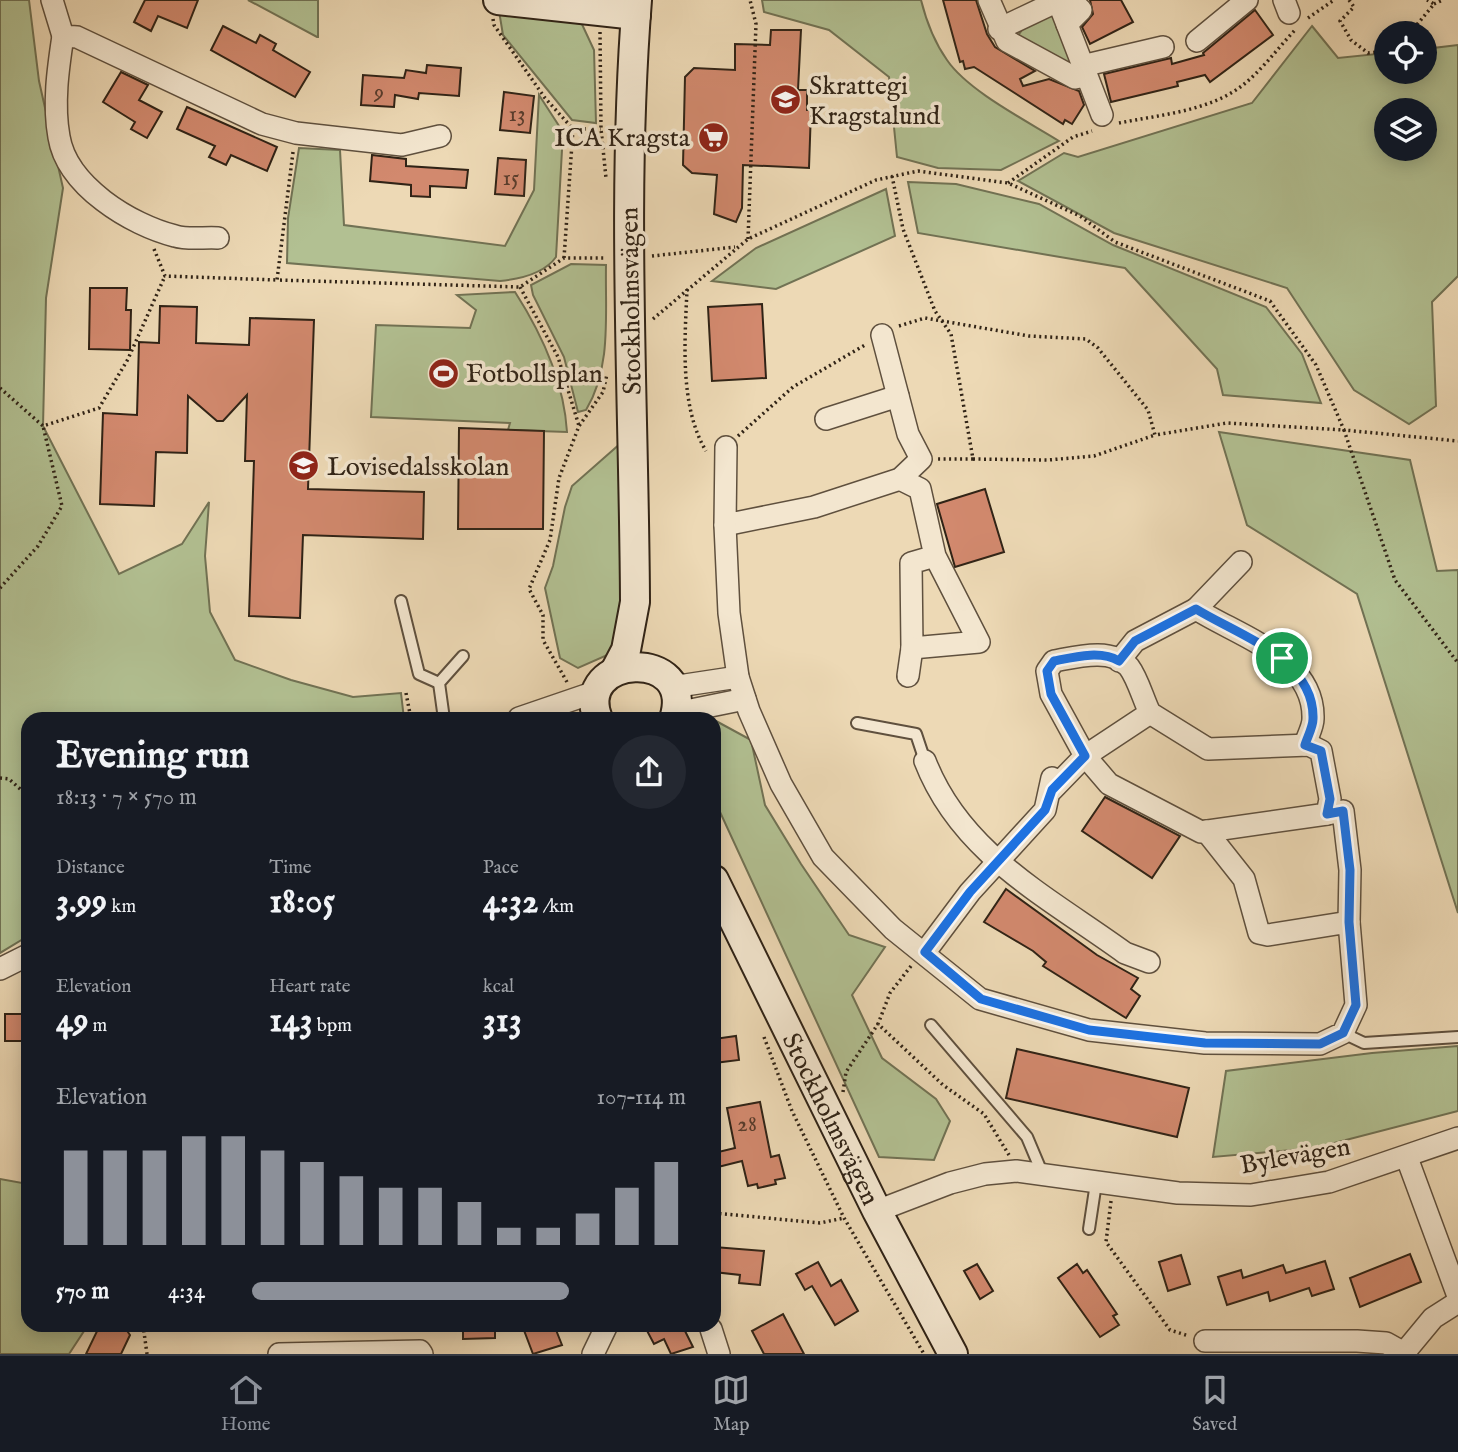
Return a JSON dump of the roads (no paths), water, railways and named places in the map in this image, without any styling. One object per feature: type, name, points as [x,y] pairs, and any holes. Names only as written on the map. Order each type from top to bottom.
[{"type":"main road","points":[[497,4],[594,9],[637,7]]},
{"type":"main road","name":"Stockholmsvägen","points":[[595,687],[626,650],[635,601],[627,278],[630,111],[637,7]]},
{"type":"main road","name":"Stockholmsvägen","points":[[635,601],[670,698]]},
{"type":"main road","points":[[596,712],[595,687],[637,665],[670,698]]},
{"type":"main road","name":"Stockholmsvägen","points":[[721,894],[877,1211],[953,1354]]},
{"type":"street","points":[[52,0],[63,36],[56,81],[59,140],[83,186],[120,214],[176,237],[218,238]]},
{"type":"street","points":[[989,0],[999,29],[1007,41],[1075,78],[1084,71],[1163,47]]},
{"type":"street","points":[[999,29],[1065,0],[1066,24],[1104,123]]},
{"type":"street","points":[[1197,41],[1247,0]]},
{"type":"street","points":[[63,36],[76,37],[262,124],[296,133],[402,145],[440,136]]},
{"type":"street","points":[[725,525],[814,507],[900,479],[921,459],[908,434],[882,335]]},
{"type":"street","points":[[827,419],[898,396]]},
{"type":"street","points":[[726,447],[725,525],[729,613],[738,677],[781,784],[823,857],[893,929],[981,999],[1089,1030],[1218,1043],[1320,1044],[1343,1033],[1356,1005],[1349,922],[1350,870],[1343,811],[1327,814],[1201,832],[1109,784],[1085,756],[1051,694],[1047,671],[1054,661],[1083,656],[1111,656],[1129,667],[1150,713],[1208,750],[1305,745],[1321,751],[1330,799],[1327,814]]},
{"type":"street","points":[[900,479],[920,489],[935,556],[979,642],[912,648]]},
{"type":"street","points":[[908,676],[912,648],[911,563],[935,556]]},
{"type":"street","points":[[1119,661],[1135,641],[1196,609],[1241,562]]},
{"type":"street","points":[[1196,609],[1282,658],[1304,680],[1313,719],[1305,745]]},
{"type":"street","points":[[670,698],[738,677]]},
{"type":"street","points":[[531,712],[595,687]]},
{"type":"street","points":[[670,698],[745,699]]},
{"type":"street","points":[[925,952],[997,863],[1045,810],[1052,784],[1085,756],[1150,713]]},
{"type":"street","points":[[925,761],[936,788],[964,829],[997,863],[1125,953],[1149,962]]},
{"type":"street","points":[[1206,831],[1244,879],[1258,933],[1268,935],[1349,922]]},
{"type":"street","points":[[0,969],[21,958]]},
{"type":"street","name":"Bylevägen","points":[[877,1211],[950,1183],[985,1174],[1016,1171],[1178,1193],[1251,1195],[1329,1182],[1408,1158],[1458,1138]]},
{"type":"street","points":[[1408,1158],[1458,1296]]},
{"type":"street","points":[[1205,1341],[1376,1342],[1386,1343],[1404,1353],[1433,1318],[1458,1302]]},
{"type":"street","points":[[593,1354],[604,1332]]},
{"type":"street","points":[[712,1332],[719,1354]]},
{"type":"street","points":[[279,1354],[420,1351],[422,1354]]},
{"type":"lane","points":[[401,601],[419,674],[439,683]]},
{"type":"lane","points":[[443,712],[439,683],[463,656]]},
{"type":"lane","points":[[857,723],[916,734],[925,761]]},
{"type":"lane","points":[[931,1025],[1027,1137],[1043,1175]]},
{"type":"lane","points":[[1343,1033],[1364,1043],[1458,1037]]},
{"type":"lane","points":[[1089,1229],[1105,1184]]},
{"type":"place","name":"Skrattegi Kragstalund","points":[[786,100]]},
{"type":"place","name":"ICA Kragsta","points":[[713,137]]},
{"type":"place","name":"Fotbollsplan","points":[[443,373]]},
{"type":"place","name":"Lovisedalsskolan","points":[[304,466]]}]
